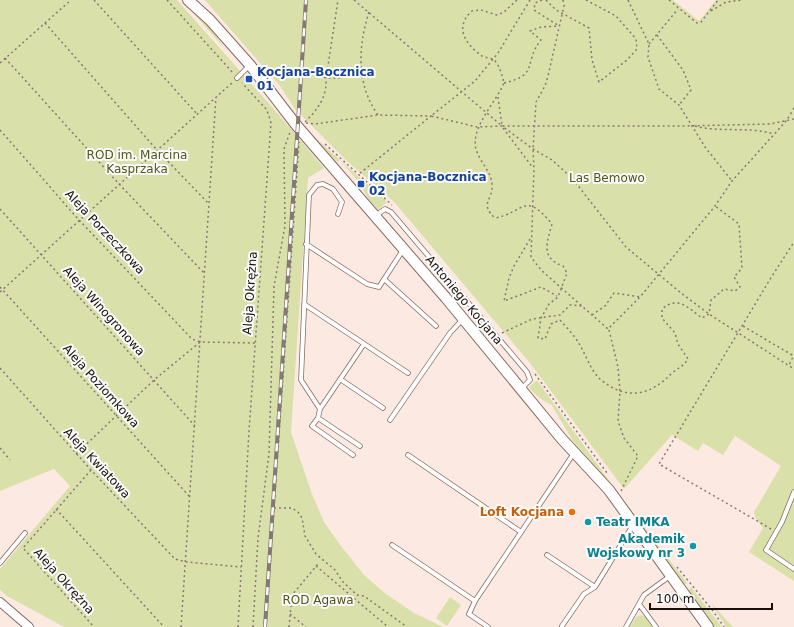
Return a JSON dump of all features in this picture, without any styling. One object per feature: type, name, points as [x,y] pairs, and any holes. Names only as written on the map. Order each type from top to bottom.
[{"type":"street","name":"Antoniego Kocjana","points":[[188,0],[210,20],[250,65],[280,105],[463,319],[575,453],[609,490],[708,627]]},
{"type":"street","points":[[1,604],[29,627]]},
{"type":"lane","points":[[237,78],[250,65]]},
{"type":"lane","points":[[320,409],[301,380],[309,195],[313,188],[323,184],[333,189],[342,202],[338,214]]},
{"type":"lane","points":[[375,216],[385,209],[391,212],[444,273],[527,372],[530,380],[522,389]]},
{"type":"lane","points":[[306,244],[367,284],[378,287],[404,250]]},
{"type":"lane","points":[[384,279],[436,326]]},
{"type":"lane","points":[[304,304],[408,373]]},
{"type":"lane","points":[[390,420],[450,333],[463,319]]},
{"type":"lane","points":[[353,455],[312,426],[318,418],[320,409],[364,344]]},
{"type":"lane","points":[[340,379],[383,408]]},
{"type":"lane","points":[[318,418],[360,446]]},
{"type":"lane","points":[[488,627],[469,614],[475,601],[575,453]]},
{"type":"lane","points":[[408,455],[521,532]]},
{"type":"lane","points":[[794,492],[777,532],[766,550],[794,569]]},
{"type":"lane","points":[[562,626],[584,594],[595,587],[633,525]]},
{"type":"lane","points":[[0,564],[25,533]]},
{"type":"lane","points":[[392,545],[475,601]]},
{"type":"lane","points":[[547,555],[595,587]]},
{"type":"lane","points":[[626,627],[639,604],[650,590],[671,576]]},
{"type":"lane","points":[[639,604],[656,627]]},
{"type":"path","points":[[0,63],[71,0]]},
{"type":"path","points":[[94,0],[197,114]]},
{"type":"path","name":"Aleja Okrężna","points":[[168,0],[267,110],[272,123],[255,343],[238,627]]},
{"type":"path","points":[[338,0],[326,79],[326,91],[318,109],[304,123],[315,124],[378,115],[431,116],[477,127],[693,126],[770,124],[794,119]]},
{"type":"path","points":[[354,0],[502,126],[533,150],[552,160],[572,178],[626,247],[658,274],[709,314],[794,368]]},
{"type":"path","points":[[517,0],[504,12],[497,15],[481,10],[472,11],[464,18],[462,25],[463,33],[469,43],[484,57],[493,59],[501,71],[504,83],[498,97],[477,127],[474,138],[476,151],[490,178],[492,186],[486,204],[489,212],[495,218],[503,217],[522,207],[532,206],[543,213],[552,224],[546,250],[550,259],[563,266],[567,273],[558,297],[549,304],[541,318],[538,338],[545,339],[551,324],[560,320],[578,341],[599,378],[620,392],[634,393],[652,390],[666,381],[673,372],[688,359],[678,344],[675,333],[662,318],[662,310],[668,304],[676,302],[702,318],[709,314]]},
{"type":"path","points":[[359,174],[475,81],[493,59],[530,0]]},
{"type":"path","points":[[542,0],[535,3],[534,10],[559,26]]},
{"type":"path","points":[[546,0],[550,6],[589,28],[592,60],[599,82],[637,49],[636,39],[616,16],[586,0]]},
{"type":"path","points":[[563,0],[563,12],[548,76],[545,86],[536,102],[533,150],[534,169],[531,257],[541,270],[608,329],[618,367],[620,392],[618,421],[624,438],[638,456],[625,480],[621,492]]},
{"type":"path","points":[[628,0],[649,44],[648,57],[659,90],[679,106],[705,147],[732,181]]},
{"type":"path","points":[[668,0],[697,23],[701,22],[718,0]]},
{"type":"path","points":[[709,12],[726,2],[742,0]]},
{"type":"path","points":[[649,44],[679,8]]},
{"type":"path","points":[[369,12],[362,38],[362,75],[365,92],[378,115]]},
{"type":"path","points":[[45,23],[157,150],[210,204]]},
{"type":"path","points":[[504,83],[518,80],[525,75],[529,69],[535,47],[541,40],[530,31],[541,27],[559,26]]},
{"type":"path","points":[[657,35],[683,70],[691,90],[679,106]]},
{"type":"path","points":[[5,58],[119,184],[205,274]]},
{"type":"path","points":[[301,67],[326,79],[362,75]]},
{"type":"path","points":[[0,292],[237,78]]},
{"type":"path","points":[[181,627],[187,562],[189,497],[210,204],[216,97]]},
{"type":"path","points":[[498,97],[502,126],[534,169]]},
{"type":"path","points":[[608,329],[640,297],[715,206],[732,181],[787,120],[794,108]]},
{"type":"path","points":[[693,126],[710,130],[760,130],[774,134]]},
{"type":"path","points":[[253,627],[258,538],[269,454],[274,286],[285,226],[284,150],[291,128]]},
{"type":"path","name":"Aleja Porzeczkowa","points":[[0,130],[80,220],[192,339],[200,342]]},
{"type":"path","points":[[266,627],[292,226],[300,139]]},
{"type":"path","points":[[709,314],[711,300],[724,289],[735,291],[740,287],[734,278],[742,268],[738,224],[715,206]]},
{"type":"path","name":"Aleja Winogronowa","points":[[0,209],[195,426]]},
{"type":"path","points":[[531,238],[514,266],[509,278],[504,301],[541,287],[558,297]]},
{"type":"path","points":[[777,532],[659,464],[794,242]]},
{"type":"path","name":"Aleja Poziomkowa","points":[[0,287],[189,497]]},
{"type":"path","points":[[592,315],[605,306],[614,293],[640,297]]},
{"type":"path","points":[[501,334],[532,319],[560,315],[570,305],[582,306]]},
{"type":"path","points":[[743,326],[792,355],[793,357],[789,365]]},
{"type":"path","points":[[76,454],[154,380],[200,342],[255,343]]},
{"type":"path","name":"Aleja Kwiatowa","points":[[0,368],[76,454],[175,559],[187,562]]},
{"type":"path","points":[[0,448],[10,460]]},
{"type":"path","points":[[91,470],[56,509],[164,627]]},
{"type":"path","points":[[274,508],[295,509],[302,518],[305,536],[316,554],[335,570],[342,582],[357,595],[364,596],[407,627]]},
{"type":"path","name":"Aleja Okrężna","points":[[56,509],[23,548],[94,627]]},
{"type":"path","points":[[187,562],[241,567]]},
{"type":"path","points":[[289,627],[292,595],[317,565],[388,627]]},
{"type":"path","points":[[290,614],[306,627]]},
{"type":"green space","name":"ROD im. Marcina Kasprzaka","points":[[0,0],[177,0],[324,168],[308,178],[291,432],[312,494],[324,522],[341,546],[364,575],[386,594],[414,613],[443,627],[64,627],[7,596],[0,590],[0,569],[70,486],[54,469],[0,491]]},
{"type":"green space","points":[[182,0],[208,24],[224,48]]},
{"type":"green space","name":"Las Bemowo","points":[[205,0],[673,0],[699,21],[716,0],[794,0],[794,581],[749,552],[763,528],[755,517],[754,512],[781,466],[735,436],[723,455],[703,443],[698,451],[672,435],[624,489],[530,363],[395,203],[347,161],[295,109],[280,86]]},
{"type":"green space","points":[[300,122],[310,133],[387,202],[378,210],[366,196],[360,181],[356,179],[340,160],[338,162],[324,151]]},
{"type":"green space","points":[[537,380],[615,489],[573,441],[551,404],[545,402],[529,387]]},
{"type":"green space","points":[[624,501],[687,583],[685,585],[682,584],[636,521]]},
{"type":"green space","points":[[691,587],[722,627],[713,627],[688,592]]},
{"type":"green space","points":[[450,597],[461,605],[447,626],[436,618]]},
{"type":"green space","points":[[711,603],[733,627],[726,627]]},
{"type":"green space","points":[[641,615],[648,618],[652,627],[630,627],[636,617]]},
{"type":"railway","points":[[265,627],[306,0]]},
{"type":"place","name":"Kocjana-Bocznica 01","points":[[249,79]]},
{"type":"place","name":"Kocjana-Bocznica 02","points":[[361,184]]},
{"type":"place","name":"Loft Kocjana","points":[[572,512]]},
{"type":"place","name":"Teatr IMKA","points":[[588,522]]},
{"type":"place","name":"Akademik Wojskowy nr 3","points":[[693,546]]},
{"type":"park label","name":"ROD Agawa","points":[[318,600]]}]
